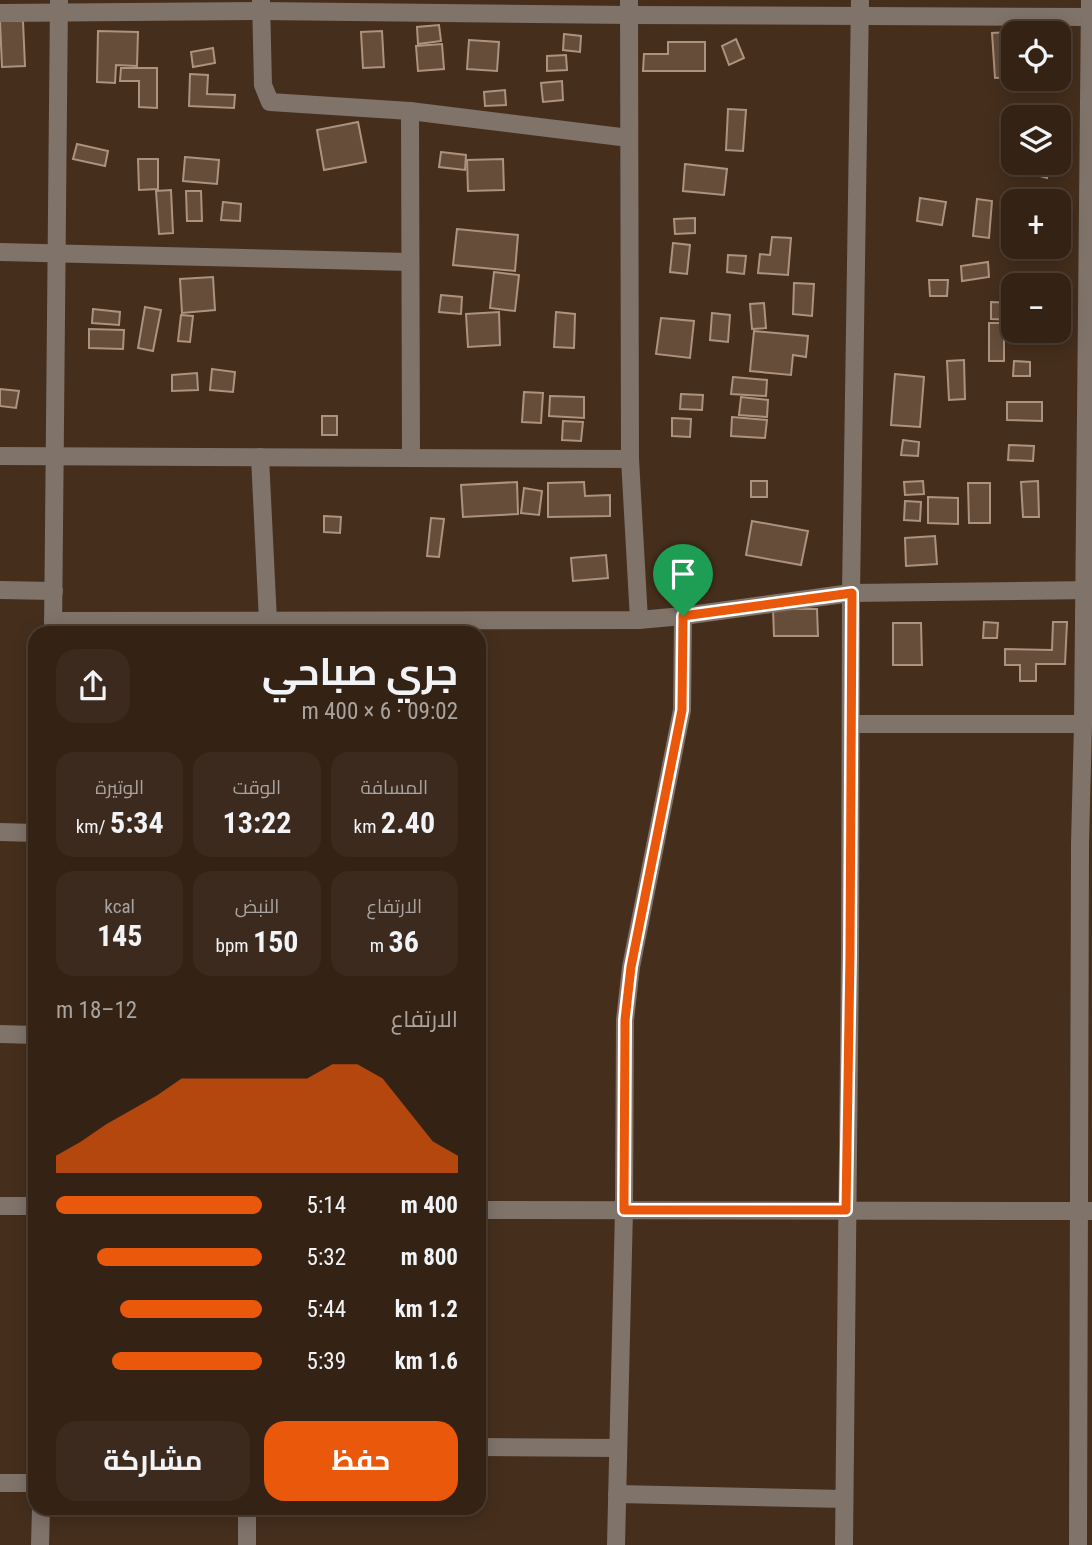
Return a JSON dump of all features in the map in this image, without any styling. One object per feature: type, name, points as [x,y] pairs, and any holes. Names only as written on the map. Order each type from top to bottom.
[{"type":"street","points":[[260,6],[263,85],[270,102],[410,111],[629,138]]},
{"type":"street","points":[[0,13],[59,7],[260,6],[860,8],[1090,12],[1088,687],[1083,724],[1086,845],[1085,1501],[1078,1545]]},
{"type":"street","points":[[53,626],[59,7]]},
{"type":"street","points":[[629,8],[630,459],[639,620]]},
{"type":"street","points":[[844,1545],[860,8]]},
{"type":"street","points":[[410,111],[411,458]]},
{"type":"street","points":[[0,253],[409,262]]},
{"type":"street","points":[[0,456],[630,459]]},
{"type":"street","points":[[260,457],[268,621]]},
{"type":"street","points":[[0,590],[54,591]]},
{"type":"street","points":[[468,626],[639,620],[852,593],[1088,590]]},
{"type":"street","points":[[616,1545],[624,1210],[625,1020],[631,967],[682,710],[683,616]]},
{"type":"street","points":[[89,626],[268,621],[411,626]]},
{"type":"street","points":[[851,724],[1083,724]]},
{"type":"street","points":[[0,832],[28,833]]},
{"type":"street","points":[[0,1034],[28,1035]]},
{"type":"street","points":[[0,1206],[28,1206]]},
{"type":"street","points":[[486,1210],[1085,1211]]},
{"type":"street","points":[[486,1447],[618,1448]]},
{"type":"street","points":[[0,1483],[28,1483]]},
{"type":"street","points":[[617,1494],[844,1499]]},
{"type":"street","points":[[40,1545],[41,1515]]},
{"type":"street","points":[[247,1515],[247,1545]]},
{"type":"building","points":[[0,21],[23,21],[25,66],[2,67]]},
{"type":"building","points":[[439,25],[441,41],[418,44],[417,27]]},
{"type":"building","points":[[98,31],[138,32],[137,66],[116,65],[115,83],[97,82]]},
{"type":"building","points":[[382,31],[384,67],[363,68],[361,32]]},
{"type":"building","points":[[1001,32],[1001,78],[995,78],[992,33]]},
{"type":"building","points":[[564,34],[581,36],[580,52],[563,50]]},
{"type":"building","points":[[736,39],[744,58],[729,65],[722,46]]},
{"type":"building","points":[[469,40],[499,42],[497,71],[467,69]]},
{"type":"building","points":[[668,42],[705,42],[705,71],[643,71],[644,54],[668,54]]},
{"type":"building","points":[[442,44],[444,69],[418,71],[416,46]]},
{"type":"building","points":[[213,48],[215,63],[193,67],[191,52]]},
{"type":"building","points":[[566,55],[567,70],[547,71],[547,56]]},
{"type":"building","points":[[121,68],[157,68],[157,108],[139,107],[139,81],[120,81]]},
{"type":"building","points":[[190,74],[208,75],[207,94],[235,95],[234,108],[189,106]]},
{"type":"building","points":[[562,81],[563,100],[543,102],[541,83]]},
{"type":"building","points":[[505,90],[506,105],[485,106],[484,92]]},
{"type":"building","points":[[728,109],[746,110],[743,151],[726,150]]},
{"type":"building","points":[[358,122],[366,162],[324,170],[317,130]]},
{"type":"building","points":[[77,144],[108,151],[105,166],[73,159]]},
{"type":"building","points":[[441,152],[466,155],[465,170],[439,167]]},
{"type":"building","points":[[185,157],[219,160],[217,184],[183,181]]},
{"type":"building","points":[[138,159],[158,159],[158,189],[139,190]]},
{"type":"building","points":[[503,159],[504,190],[468,191],[467,160]]},
{"type":"building","points":[[685,164],[727,169],[724,195],[683,191]]},
{"type":"building","points":[[171,190],[173,233],[159,234],[156,191]]},
{"type":"building","points":[[186,191],[201,191],[202,221],[187,221]]},
{"type":"building","points":[[920,198],[946,202],[942,225],[917,221]]},
{"type":"building","points":[[977,199],[992,201],[989,238],[973,236]]},
{"type":"building","points":[[223,202],[241,204],[240,221],[221,220]]},
{"type":"building","points":[[695,218],[695,233],[675,234],[674,219]]},
{"type":"building","points":[[457,229],[518,235],[515,271],[453,265]]},
{"type":"building","points":[[772,237],[791,238],[788,275],[758,273],[760,254],[770,255]]},
{"type":"building","points":[[673,243],[690,245],[687,274],[670,272]]},
{"type":"building","points":[[728,255],[746,256],[744,274],[727,272]]},
{"type":"building","points":[[988,262],[989,277],[962,281],[961,266]]},
{"type":"building","points":[[494,272],[519,275],[515,311],[490,308]]},
{"type":"building","points":[[213,277],[215,310],[182,313],[180,279]]},
{"type":"building","points":[[929,280],[948,280],[947,296],[930,296]]},
{"type":"building","points":[[794,283],[814,284],[812,316],[793,314]]},
{"type":"building","points":[[441,295],[462,297],[461,314],[439,312]]},
{"type":"building","points":[[991,302],[1001,302],[1001,319],[991,319]]},
{"type":"building","points":[[764,303],[766,328],[752,329],[750,304]]},
{"type":"building","points":[[145,307],[161,310],[153,351],[138,348]]},
{"type":"building","points":[[93,309],[120,312],[119,325],[92,323]]},
{"type":"building","points":[[499,312],[500,345],[468,347],[466,314]]},
{"type":"building","points":[[556,312],[575,314],[574,348],[554,347]]},
{"type":"building","points":[[712,313],[730,315],[728,342],[710,340]]},
{"type":"building","points":[[181,315],[193,316],[190,342],[178,341]]},
{"type":"building","points":[[661,318],[694,321],[690,358],[656,354]]},
{"type":"building","points":[[989,323],[1001,323],[1004,361],[989,361]]},
{"type":"building","points":[[89,329],[124,330],[123,349],[89,348]]},
{"type":"building","points":[[754,331],[808,336],[806,357],[793,355],[791,375],[750,371]]},
{"type":"building","points":[[964,360],[965,399],[949,400],[947,361]]},
{"type":"building","points":[[1014,361],[1030,362],[1030,376],[1013,376]]},
{"type":"building","points":[[212,369],[235,372],[233,392],[210,390]]},
{"type":"building","points":[[197,373],[198,390],[172,391],[172,375]]},
{"type":"building","points":[[895,374],[924,377],[920,427],[891,425]]},
{"type":"building","points":[[733,377],[767,380],[766,396],[731,394]]},
{"type":"building","points":[[0,389],[19,391],[16,408],[0,406]]},
{"type":"building","points":[[524,392],[543,393],[541,423],[522,422]]},
{"type":"building","points":[[681,394],[703,395],[702,410],[680,409]]},
{"type":"building","points":[[550,396],[584,397],[584,418],[549,416]]},
{"type":"building","points":[[741,397],[768,400],[767,417],[739,415]]},
{"type":"building","points":[[1007,402],[1042,402],[1042,421],[1007,420]]},
{"type":"building","points":[[322,416],[337,416],[337,435],[322,435]]},
{"type":"building","points":[[732,417],[767,420],[765,438],[731,436]]},
{"type":"building","points":[[672,418],[691,419],[690,437],[672,436]]},
{"type":"building","points":[[563,421],[583,422],[581,441],[562,440]]},
{"type":"building","points":[[903,440],[919,442],[918,456],[901,455]]},
{"type":"building","points":[[1009,445],[1034,446],[1033,461],[1008,460]]},
{"type":"building","points":[[751,481],[767,481],[767,497],[751,497]]},
{"type":"building","points":[[923,481],[924,494],[905,495],[904,482]]},
{"type":"building","points":[[1038,481],[1039,517],[1023,517],[1021,482]]},
{"type":"building","points":[[517,482],[518,514],[463,517],[461,485]]},
{"type":"building","points":[[584,482],[585,496],[610,495],[610,516],[548,517],[548,483]]},
{"type":"building","points":[[968,483],[990,483],[990,523],[969,523]]},
{"type":"building","points":[[524,488],[542,491],[539,515],[521,513]]},
{"type":"building","points":[[928,497],[958,498],[958,524],[928,523]]},
{"type":"building","points":[[905,501],[921,502],[920,521],[904,520]]},
{"type":"building","points":[[324,516],[341,517],[340,533],[324,532]]},
{"type":"building","points":[[431,518],[444,519],[439,557],[427,556]]},
{"type":"building","points":[[752,521],[808,531],[801,565],[746,555]]},
{"type":"building","points":[[935,536],[937,564],[906,566],[905,538]]},
{"type":"building","points":[[606,555],[608,578],[573,581],[571,558]]},
{"type":"building","points":[[773,609],[817,609],[818,636],[774,636]]},
{"type":"building","points":[[984,622],[998,623],[997,638],[983,638]]},
{"type":"building","points":[[1053,622],[1067,622],[1065,664],[1036,664],[1036,681],[1020,681],[1020,665],[1005,665],[1005,649],[1052,650]]},
{"type":"building","points":[[893,623],[921,623],[922,665],[893,665]]},
{"type":"route","points":[[852,593],[846,1210],[624,1210],[625,1020],[631,967],[682,710],[683,616],[852,593]]}]
